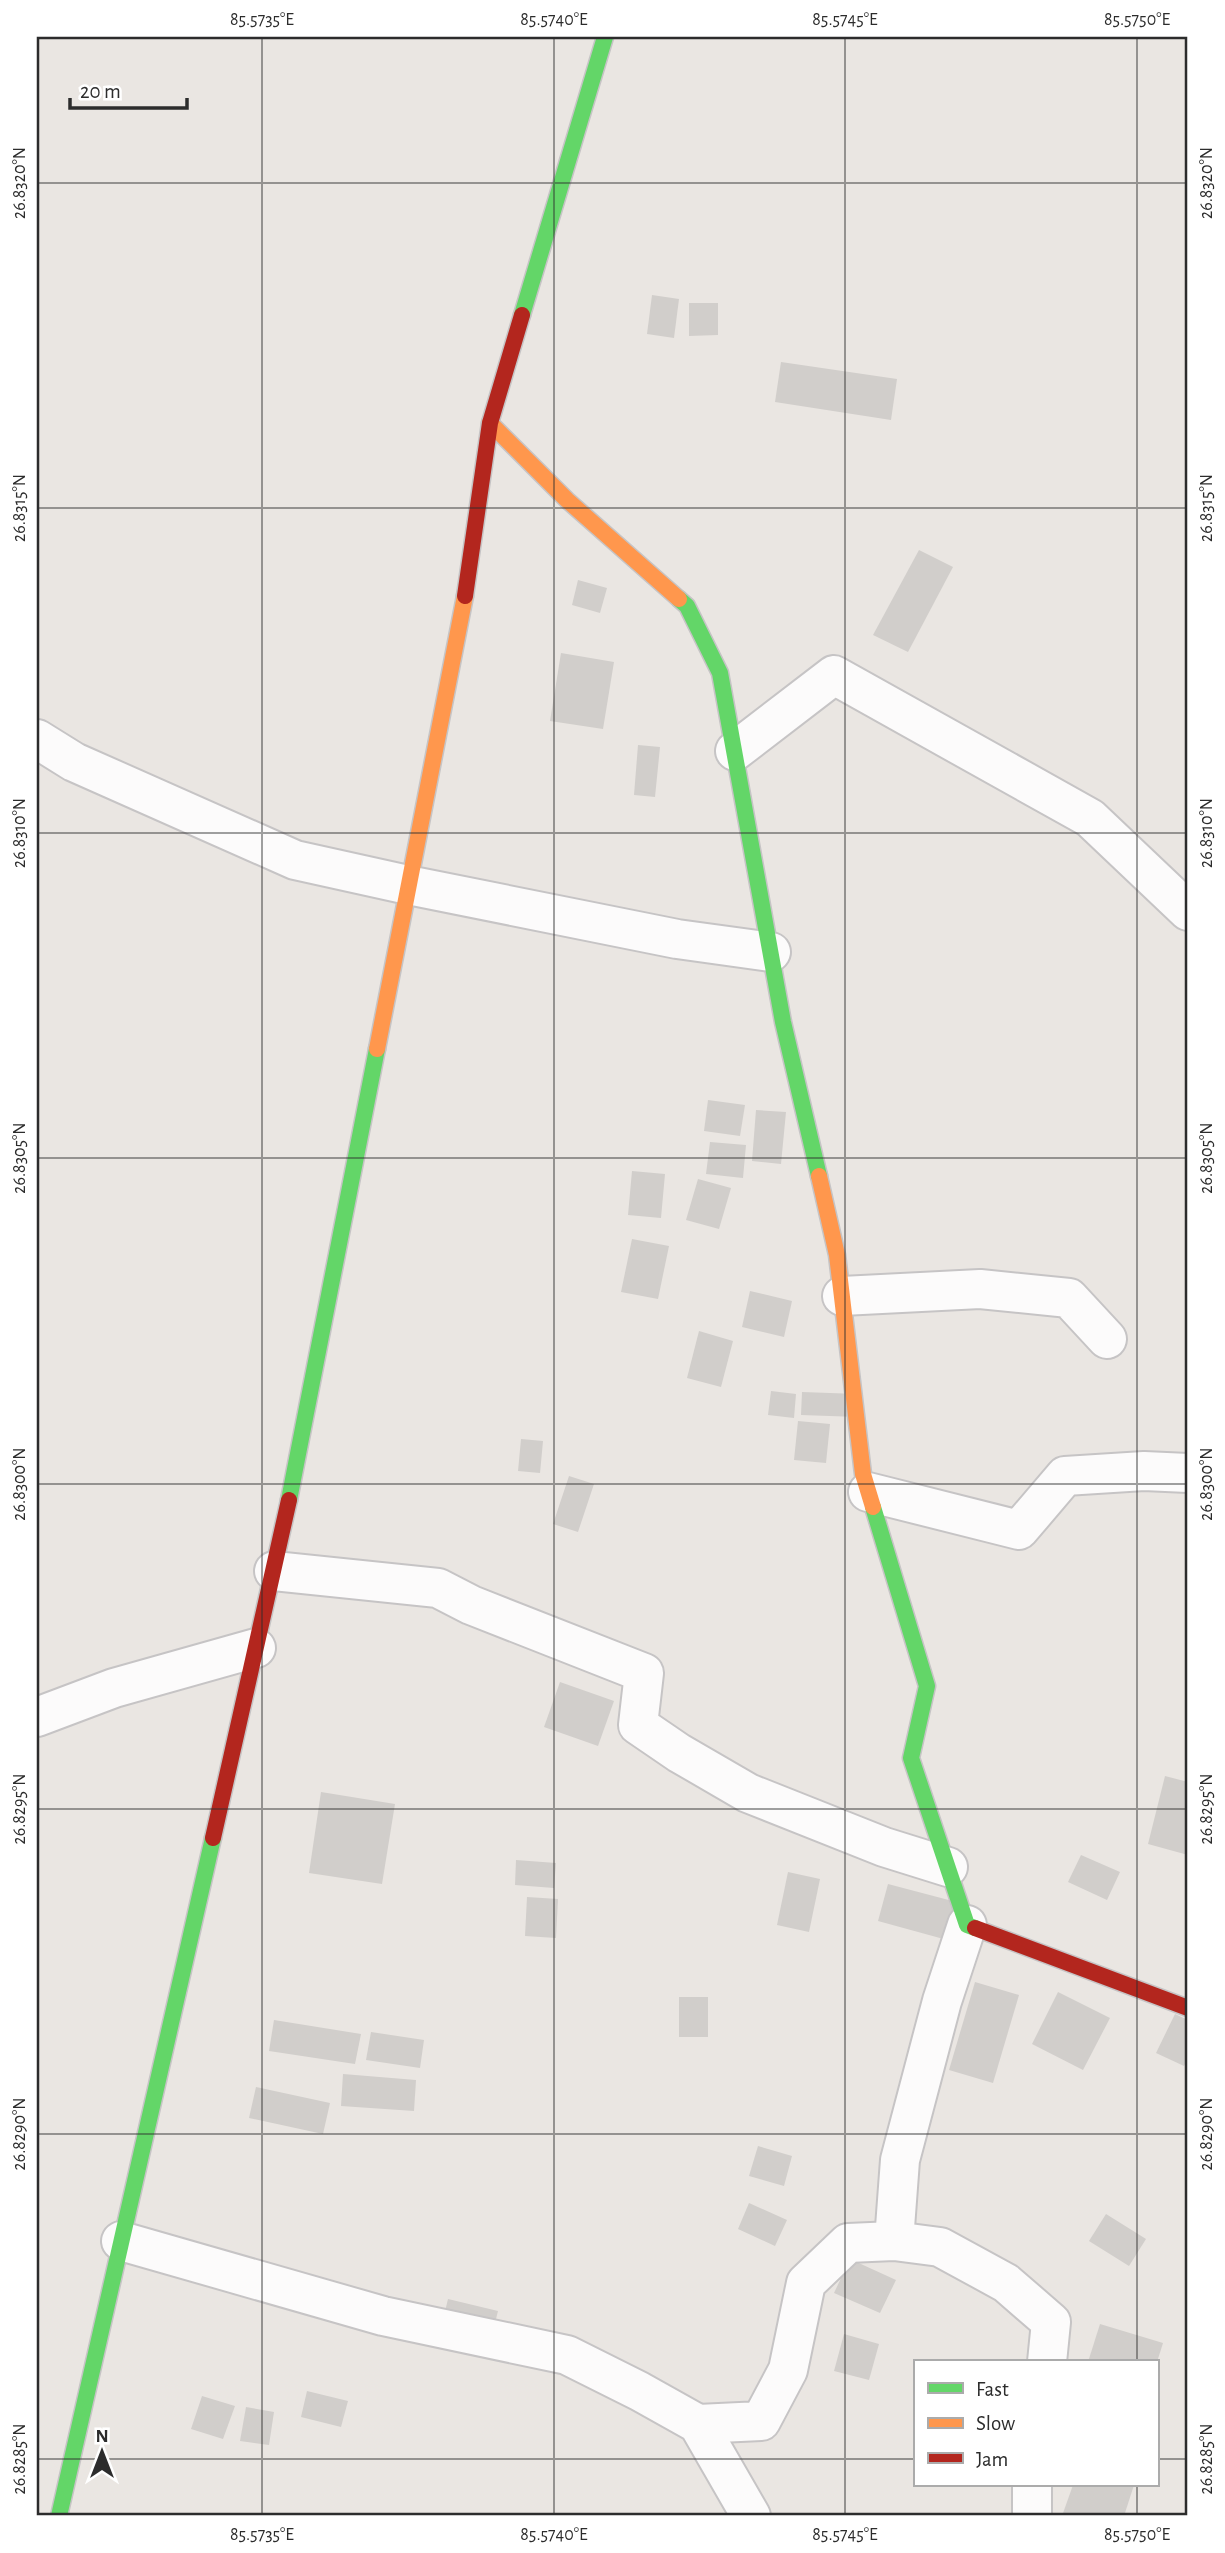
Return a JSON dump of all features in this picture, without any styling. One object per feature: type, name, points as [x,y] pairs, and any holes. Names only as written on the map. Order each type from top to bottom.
[{"type":"main road","points":[[59,2516],[274,1571],[466,591],[490,423],[605,37]]},
{"type":"main road","points":[[490,423],[567,500],[687,606],[720,673],[783,1022],[837,1255],[863,1475],[927,1686],[911,1758],[967,1924],[1188,2008]]},
{"type":"street","points":[[735,751],[834,675],[1090,818],[1188,911]]},
{"type":"street","points":[[37,738],[74,762],[295,860],[677,939],[771,952]]},
{"type":"street","points":[[842,1296],[980,1289],[1069,1298],[1107,1339]]},
{"type":"street","points":[[868,1492],[1019,1530],[1065,1476],[1144,1471],[1188,1473]]},
{"type":"street","points":[[274,1571],[438,1588],[471,1605],[644,1673],[638,1725],[679,1754],[748,1793],[884,1847],[948,1867]]},
{"type":"street","points":[[37,1717],[114,1688],[256,1648]]},
{"type":"street","points":[[894,2241],[900,2160],[942,2001],[967,1924]]},
{"type":"street","points":[[121,2241],[383,2316],[567,2355],[698,2424],[751,2516]]},
{"type":"street","points":[[698,2424],[761,2421],[788,2370],[806,2283],[848,2243],[894,2241],[940,2247],[1006,2283],[1051,2322],[1046,2360]]},
{"type":"street","points":[[1032,2486],[1032,2516]]},
{"type":"building","points":[[652,295],[679,299],[674,338],[647,334]]},
{"type":"building","points":[[689,303],[718,303],[718,335],[689,336]]},
{"type":"building","points":[[781,362],[897,379],[891,420],[775,402]]},
{"type":"building","points":[[919,550],[953,567],[908,652],[873,635]]},
{"type":"building","points":[[578,580],[607,588],[600,613],[572,605]]},
{"type":"building","points":[[561,653],[614,662],[603,729],[550,721]]},
{"type":"building","points":[[638,745],[660,747],[655,797],[634,795]]},
{"type":"building","points":[[708,1100],[745,1105],[740,1136],[704,1131]]},
{"type":"building","points":[[756,1110],[786,1112],[781,1164],[752,1161]]},
{"type":"building","points":[[710,1142],[746,1145],[743,1178],[706,1174]]},
{"type":"building","points":[[632,1171],[665,1174],[661,1218],[628,1215]]},
{"type":"building","points":[[698,1179],[731,1188],[719,1229],[686,1220]]},
{"type":"building","points":[[632,1239],[669,1246],[658,1299],[621,1292]]},
{"type":"building","points":[[750,1291],[792,1301],[784,1337],[742,1327]]},
{"type":"building","points":[[699,1331],[733,1341],[721,1387],[687,1378]]},
{"type":"building","points":[[771,1391],[796,1394],[794,1418],[768,1415]]},
{"type":"building","points":[[802,1392],[858,1394],[858,1417],[801,1415]]},
{"type":"building","points":[[798,1421],[830,1424],[826,1463],[794,1460]]},
{"type":"building","points":[[521,1439],[543,1441],[540,1473],[518,1471]]},
{"type":"building","points":[[569,1476],[594,1484],[578,1532],[553,1524]]},
{"type":"building","points":[[560,1682],[614,1701],[598,1746],[544,1727]]},
{"type":"building","points":[[1165,1776],[1188,1782],[1188,1855],[1148,1844]]},
{"type":"building","points":[[321,1792],[395,1804],[382,1884],[309,1873]]},
{"type":"building","points":[[1081,1855],[1120,1872],[1107,1900],[1068,1882]]},
{"type":"building","points":[[516,1860],[556,1863],[554,1888],[515,1885]]},
{"type":"building","points":[[788,1872],[820,1879],[809,1932],[777,1925]]},
{"type":"building","points":[[888,1884],[979,1908],[969,1946],[878,1921]]},
{"type":"building","points":[[527,1897],[558,1899],[556,1938],[525,1936]]},
{"type":"building","points":[[975,1982],[1019,1995],[993,2083],[949,2070]]},
{"type":"building","points":[[1058,1992],[1110,2018],[1083,2070],[1032,2044]]},
{"type":"building","points":[[679,1997],[708,1997],[708,2037],[679,2037]]},
{"type":"building","points":[[1175,2014],[1188,2020],[1188,2058],[1184,2066],[1156,2053]]},
{"type":"building","points":[[274,2020],[361,2034],[355,2064],[269,2051]]},
{"type":"building","points":[[371,2032],[424,2040],[420,2068],[366,2060]]},
{"type":"building","points":[[343,2074],[416,2080],[414,2111],[341,2106]]},
{"type":"building","points":[[256,2087],[330,2103],[323,2134],[249,2118]]},
{"type":"building","points":[[758,2146],[792,2156],[784,2186],[749,2176]]},
{"type":"building","points":[[749,2203],[787,2220],[775,2246],[738,2229]]},
{"type":"building","points":[[1106,2214],[1146,2239],[1129,2266],[1089,2241]]},
{"type":"building","points":[[850,2259],[896,2280],[880,2313],[834,2293]]},
{"type":"building","points":[[448,2299],[498,2311],[491,2339],[441,2328]]},
{"type":"building","points":[[1100,2324],[1163,2343],[1158,2360],[1089,2360]]},
{"type":"building","points":[[844,2334],[879,2344],[869,2380],[834,2371]]},
{"type":"building","points":[[307,2391],[348,2401],[341,2427],[301,2417]]},
{"type":"building","points":[[202,2396],[235,2406],[223,2439],[191,2429]]},
{"type":"building","points":[[246,2407],[274,2412],[269,2445],[240,2441]]},
{"type":"building","points":[[1073,2486],[1134,2486],[1124,2516],[1062,2516]]},
{"type":"traffic: fast","points":[[522,315],[605,37]]},
{"type":"traffic: fast","points":[[679,599],[687,606],[720,673],[783,1022],[819,1176]]},
{"type":"traffic: fast","points":[[289,1500],[377,1049]]},
{"type":"traffic: fast","points":[[873,1507],[927,1686],[911,1758],[967,1925],[975,1928]]},
{"type":"traffic: fast","points":[[59,2516],[213,1838]]},
{"type":"traffic: slow","points":[[490,423],[567,500],[679,599]]},
{"type":"traffic: slow","points":[[377,1049],[465,596]]},
{"type":"traffic: slow","points":[[819,1176],[837,1255],[863,1474],[873,1507]]},
{"type":"traffic: jam","points":[[465,596],[490,423],[522,315]]},
{"type":"traffic: jam","points":[[213,1838],[289,1500]]},
{"type":"traffic: jam","points":[[975,1928],[1188,2008]]}]
